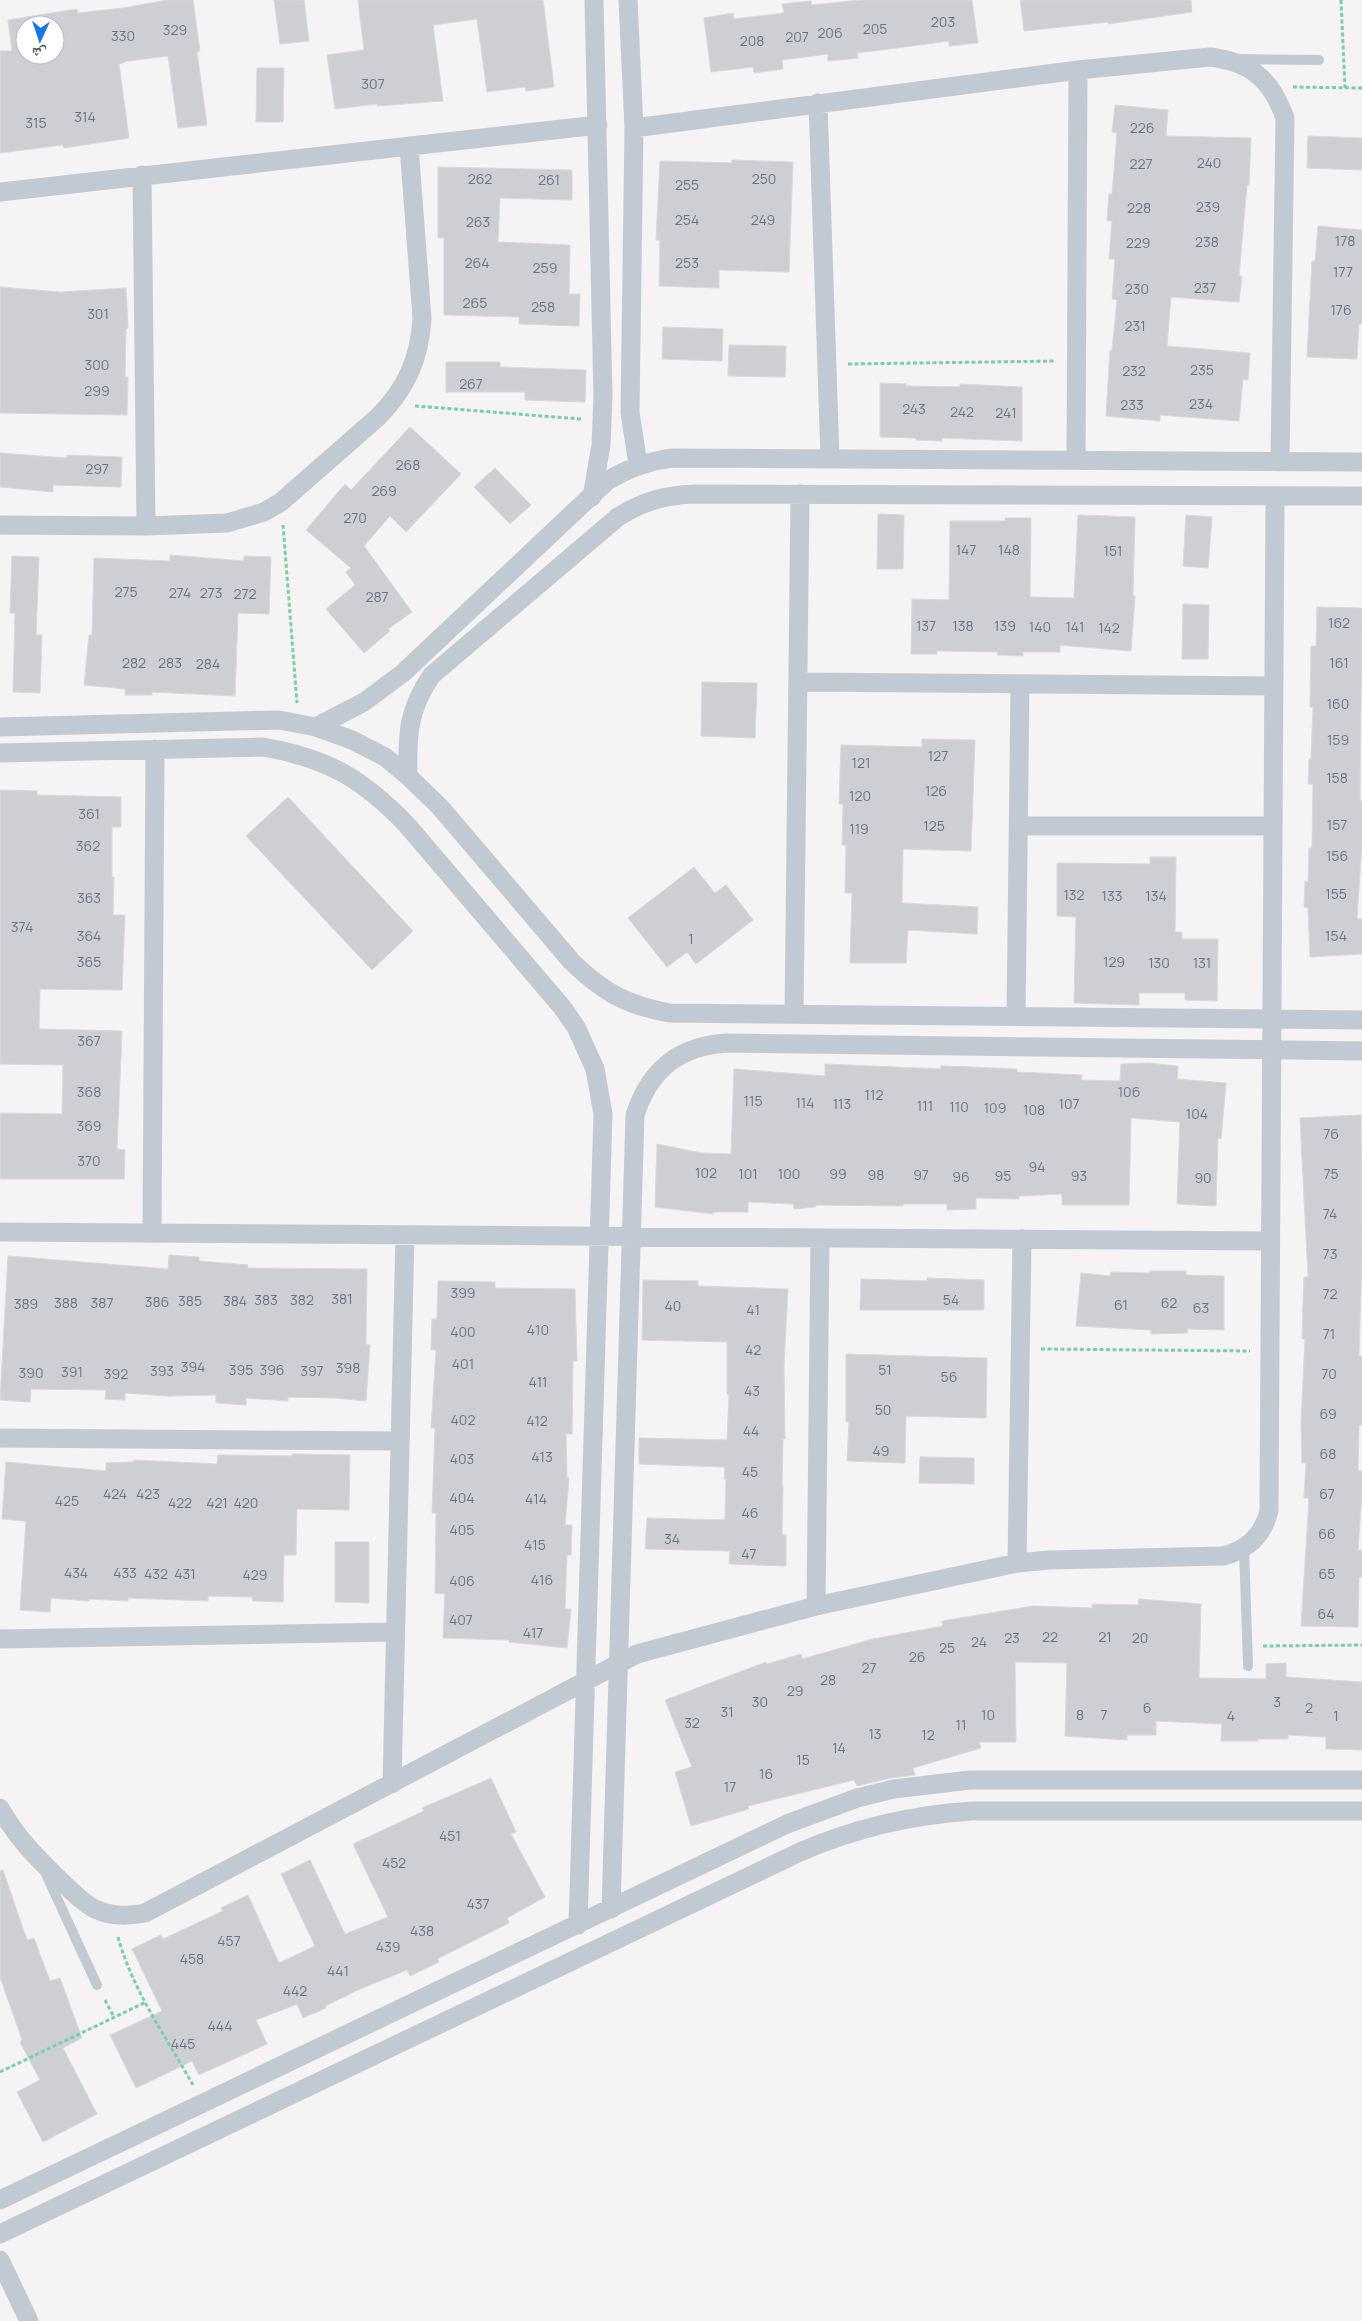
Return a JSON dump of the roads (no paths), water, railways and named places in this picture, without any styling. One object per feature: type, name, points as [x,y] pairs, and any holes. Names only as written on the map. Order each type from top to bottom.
[{"type":"street","points":[[592,497],[601,445],[602,420],[598,125],[594,0]]},
{"type":"street","points":[[628,0],[634,128],[630,412],[638,465]]},
{"type":"street","points":[[634,128],[1078,70],[1210,57],[1227,59],[1244,65],[1258,74],[1270,87],[1279,102],[1285,118],[1280,462]]},
{"type":"street","points":[[1076,460],[1078,70]]},
{"type":"street","points":[[818,103],[830,458]]},
{"type":"street","points":[[0,192],[598,125]]},
{"type":"street","points":[[0,525],[146,526],[227,523],[264,512],[281,502],[392,404],[411,372],[421,337],[422,318],[408,146]]},
{"type":"street","points":[[142,175],[146,526]]},
{"type":"street","points":[[601,299],[631,300]]},
{"type":"street","points":[[307,725],[364,702],[397,678],[608,481],[638,465],[673,458],[1362,462]]},
{"type":"street","points":[[408,776],[408,728],[417,700],[432,675],[618,517],[635,506],[675,494],[1362,496]]},
{"type":"street","points":[[794,1014],[800,494]]},
{"type":"street","points":[[0,1808],[12,1831],[40,1862],[85,1903],[95,1909],[117,1915],[145,1913],[637,1654],[816,1606],[1018,1564],[1049,1560],[1223,1556],[1244,1548],[1260,1532],[1269,1511],[1275,496]]},
{"type":"street","points":[[798,682],[1274,686]]},
{"type":"street","points":[[1016,1016],[1020,684]]},
{"type":"street","points":[[0,727],[279,720],[307,725],[352,740],[385,757],[440,807],[572,962],[592,982],[615,997],[641,1008],[669,1013],[1362,1020]]},
{"type":"street","points":[[0,753],[263,747],[296,753],[328,764],[357,780],[384,800],[407,825],[562,1007],[587,1048],[595,1069],[603,1114],[578,1925]]},
{"type":"street","points":[[152,1233],[155,748]]},
{"type":"street","points":[[1019,826],[1273,826]]},
{"type":"street","points":[[611,1909],[635,1115],[647,1087],[656,1074],[681,1054],[711,1044],[727,1043],[1362,1050]]},
{"type":"street","points":[[0,1232],[1270,1241]]},
{"type":"street","points":[[392,1784],[405,1235]]},
{"type":"street","points":[[816,1606],[820,1238]]},
{"type":"street","points":[[1018,1564],[1022,1239]]},
{"type":"street","points":[[0,1438],[400,1441]]},
{"type":"street","points":[[0,1639],[395,1632]]},
{"type":"street","points":[[0,2200],[787,1824],[856,1798],[894,1790],[970,1780],[1362,1780]]},
{"type":"street","points":[[0,2234],[800,1852],[865,1828],[927,1815],[972,1811],[1362,1811]]},
{"type":"street","points":[[0,2260],[29,2321]]},
{"type":"lane","points":[[1227,59],[1319,60]]},
{"type":"lane","points":[[1244,1548],[1248,1666]]},
{"type":"lane","points":[[40,1862],[97,1985]]}]
